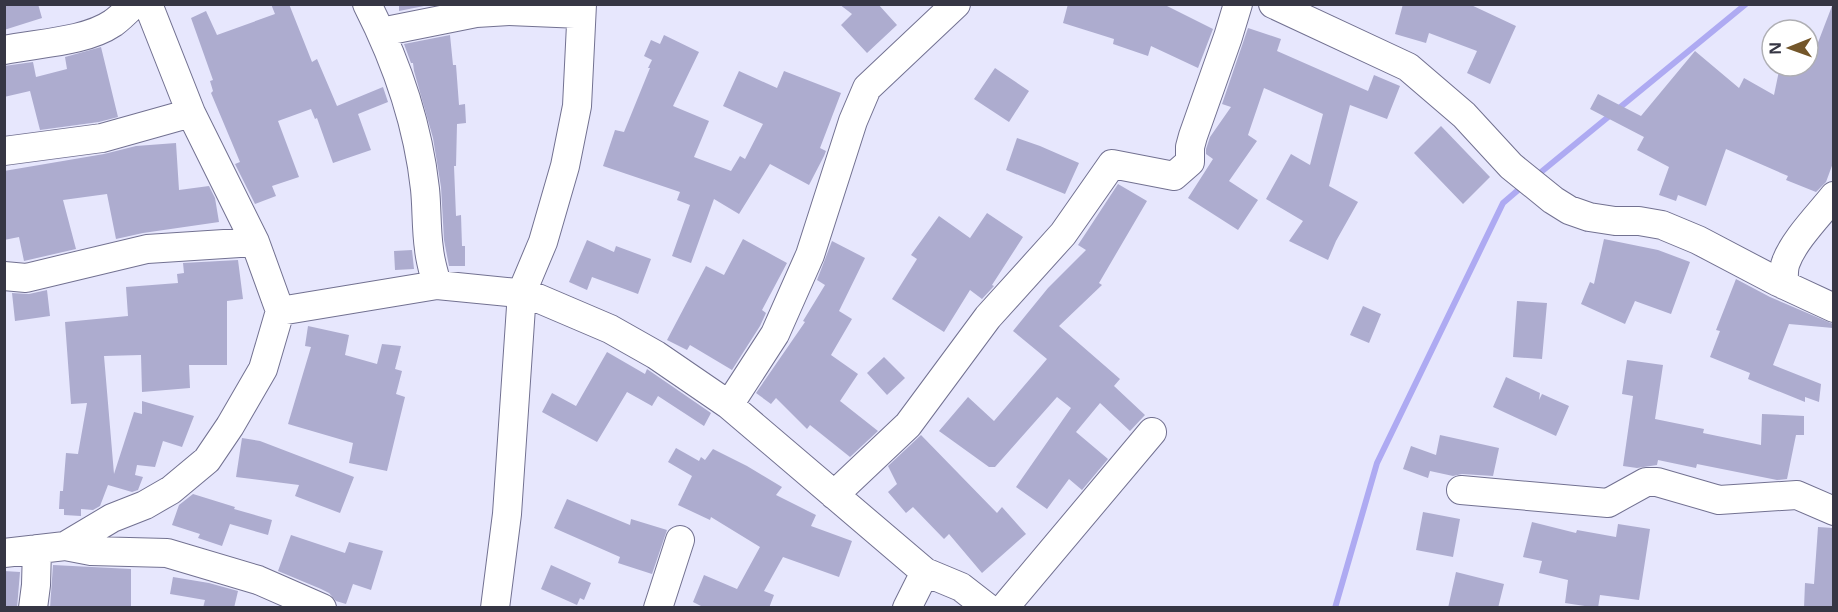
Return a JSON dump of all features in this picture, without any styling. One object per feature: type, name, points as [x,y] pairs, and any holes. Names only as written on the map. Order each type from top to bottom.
[{"type":"street","points":[[4,50],[80,38],[112,24],[134,4]]},
{"type":"street","points":[[65,546],[112,518],[145,505],[171,490],[207,460],[264,369],[280,311],[255,242],[191,112],[148,4]]},
{"type":"street","points":[[367,4],[399,76],[414,126],[425,188],[429,249],[436,285]]},
{"type":"street","points":[[729,405],[775,334],[810,255],[853,121],[867,88],[956,4]]},
{"type":"street","points":[[834,495],[908,425],[988,317],[1063,234],[1112,164],[1174,176],[1190,162],[1193,136],[1238,4]]},
{"type":"street","points":[[1273,4],[1408,67],[1464,115],[1511,166],[1569,210],[1589,217],[1662,225],[1698,240],[1833,308]]},
{"type":"street","points":[[381,32],[476,13],[581,9],[577,106],[565,166],[543,242],[522,292],[507,514],[495,608]]},
{"type":"street","points":[[4,151],[102,138],[191,112]]},
{"type":"street","points":[[1784,285],[1786,260],[1833,196]]},
{"type":"street","points":[[4,276],[26,278],[147,249],[255,242]]},
{"type":"street","points":[[280,311],[436,285],[522,292],[610,329],[656,355],[729,405],[925,572],[961,587],[988,608]]},
{"type":"street","points":[[1004,608],[1152,432]]},
{"type":"street","points":[[1461,490],[1608,503],[1646,482],[1657,482],[1719,500],[1797,495],[1833,511]]},
{"type":"street","points":[[658,608],[680,540]]},
{"type":"street","points":[[4,553],[65,546],[92,551],[161,552],[258,580],[322,608]]},
{"type":"street","points":[[33,608],[37,549]]},
{"type":"street","points":[[906,608],[925,572]]},
{"type":"building","points":[[4,4],[38,4],[42,18],[4,30]]},
{"type":"building","points":[[271,4],[289,4],[312,62],[317,59],[337,106],[383,87],[388,102],[358,114],[371,150],[333,163],[317,118],[315,119],[311,109],[278,121],[299,177],[272,186],[276,196],[255,204],[235,164],[240,162],[211,93],[213,91],[210,81],[213,80],[191,18],[206,11],[217,35],[275,14]]},
{"type":"building","points":[[399,4],[434,4],[399,11]]},
{"type":"building","points":[[839,4],[878,4],[897,25],[867,53],[841,25],[852,14]]},
{"type":"building","points":[[1068,4],[1163,4],[1213,29],[1198,68],[1151,46],[1148,56],[1113,44],[1114,39],[1063,23]]},
{"type":"building","points":[[1403,4],[1469,4],[1516,26],[1490,84],[1467,73],[1477,51],[1429,33],[1426,43],[1395,34]]},
{"type":"building","points":[[1832,6],[1833,163],[1826,182],[1816,192],[1786,180],[1788,176],[1726,149],[1706,206],[1678,195],[1676,201],[1659,195],[1669,167],[1637,150],[1644,137],[1590,109],[1598,94],[1641,116],[1695,51],[1739,88],[1744,78],[1774,95],[1778,78],[1820,78],[1820,37]]},
{"type":"building","points":[[1248,28],[1281,39],[1277,51],[1368,91],[1374,75],[1400,86],[1387,119],[1350,105],[1329,186],[1358,202],[1328,260],[1289,241],[1303,221],[1266,199],[1291,154],[1310,165],[1323,114],[1264,88],[1248,135],[1257,141],[1229,181],[1258,200],[1238,230],[1188,198],[1213,159],[1206,154],[1206,149],[1210,137],[1231,107],[1222,104]]},
{"type":"building","points":[[450,35],[453,65],[456,65],[459,105],[465,104],[466,123],[457,124],[456,166],[454,166],[456,216],[461,215],[465,266],[449,266],[444,240],[441,187],[433,138],[413,63],[411,63],[404,44]]},
{"type":"building","points":[[664,35],[699,52],[673,106],[709,121],[694,157],[731,171],[740,156],[745,159],[763,124],[723,106],[739,71],[777,88],[784,71],[841,93],[820,148],[826,151],[809,185],[770,164],[739,214],[714,199],[691,263],[672,256],[690,205],[677,200],[680,192],[603,166],[615,130],[624,132],[650,68],[648,68],[652,60],[644,56],[651,40],[660,44]]},
{"type":"building","points":[[101,47],[118,117],[99,122],[40,130],[30,91],[4,97],[4,66],[33,62],[36,77],[67,69],[65,57]]},
{"type":"building","points":[[995,68],[1029,91],[1009,122],[974,99]]},
{"type":"building","points":[[1441,126],[1490,177],[1463,204],[1414,153]]},
{"type":"building","points":[[1017,138],[1079,163],[1065,194],[1006,170]]},
{"type":"building","points":[[176,143],[179,190],[209,186],[215,198],[219,222],[116,239],[107,194],[63,200],[76,249],[24,261],[19,237],[4,240],[4,171],[104,154],[136,146]]},
{"type":"building","points":[[1118,184],[1147,201],[1099,283],[1102,285],[1059,326],[1120,379],[1114,386],[1145,415],[1130,431],[1100,403],[1076,432],[1108,459],[1082,490],[1069,479],[1047,509],[1016,487],[1071,408],[1057,397],[995,467],[989,467],[939,431],[968,397],[994,421],[1047,359],[1013,331],[1048,288],[1086,250],[1078,245]]},
{"type":"building","points":[[987,213],[1023,237],[992,285],[994,286],[982,299],[970,290],[944,332],[892,299],[917,259],[911,255],[939,216],[970,238]]},
{"type":"building","points":[[743,239],[787,263],[762,310],[766,313],[760,326],[732,370],[690,345],[687,350],[667,340],[706,266],[724,275]]},
{"type":"building","points":[[1604,239],[1658,250],[1690,262],[1671,314],[1635,301],[1625,324],[1581,304],[1590,282],[1594,284]]},
{"type":"building","points":[[587,240],[614,252],[616,246],[651,259],[638,294],[592,277],[587,290],[569,282]]},
{"type":"building","points":[[832,241],[865,258],[839,311],[852,319],[831,355],[858,374],[840,401],[878,431],[850,457],[810,425],[807,429],[776,398],[771,404],[756,393],[805,322],[803,321],[825,285],[817,280]]},
{"type":"building","points":[[412,250],[414,269],[395,270],[394,251]]},
{"type":"building","points":[[238,260],[243,299],[227,301],[227,365],[189,365],[190,388],[142,392],[141,355],[104,356],[114,474],[134,412],[142,414],[142,401],[194,416],[182,447],[163,441],[155,467],[137,465],[135,475],[143,477],[138,490],[132,492],[108,485],[100,506],[93,510],[81,509],[81,516],[64,515],[64,509],[59,509],[66,453],[78,454],[87,403],[71,404],[65,322],[128,316],[126,287],[178,283],[177,274],[184,273],[183,263]]},
{"type":"building","points":[[1736,279],[1770,297],[1833,324],[1833,328],[1789,324],[1773,365],[1821,384],[1819,402],[1805,397],[1805,402],[1748,379],[1750,373],[1710,357],[1720,331],[1716,330]]},
{"type":"building","points":[[47,290],[50,316],[15,321],[12,293],[29,294]]},
{"type":"building","points":[[1517,301],[1547,303],[1542,359],[1513,357]]},
{"type":"building","points":[[1363,306],[1381,314],[1369,343],[1350,335]]},
{"type":"building","points":[[308,326],[349,335],[345,355],[377,364],[382,344],[401,346],[395,369],[402,371],[396,394],[405,397],[387,471],[349,463],[353,443],[288,424],[311,347],[305,346]]},
{"type":"building","points":[[607,352],[645,374],[647,369],[711,413],[704,426],[658,396],[652,406],[627,392],[597,442],[542,412],[552,393],[576,406]]},
{"type":"building","points":[[884,357],[905,378],[887,395],[867,373]]},
{"type":"building","points":[[1627,360],[1663,365],[1655,419],[1704,429],[1703,433],[1761,445],[1762,414],[1804,416],[1804,435],[1796,435],[1787,479],[1777,480],[1697,464],[1696,468],[1658,460],[1657,465],[1637,468],[1623,466],[1633,396],[1622,394]]},
{"type":"building","points":[[1506,377],[1540,393],[1539,400],[1542,394],[1569,406],[1556,436],[1493,407]]},
{"type":"building","points":[[921,435],[997,513],[1002,507],[1026,534],[982,573],[949,534],[944,539],[913,507],[906,513],[888,492],[897,484],[888,466]]},
{"type":"building","points":[[1440,435],[1499,448],[1493,476],[1462,474],[1453,476],[1430,471],[1428,478],[1403,469],[1411,446],[1436,455]]},
{"type":"building","points":[[242,438],[260,441],[354,477],[340,513],[295,496],[299,485],[236,477]]},
{"type":"building","points":[[676,448],[699,461],[701,457],[705,460],[713,449],[747,466],[782,487],[776,495],[816,515],[811,526],[852,541],[839,577],[783,557],[764,591],[774,595],[769,608],[705,608],[693,602],[704,575],[737,589],[760,547],[711,517],[710,520],[678,505],[692,476],[668,462]]},
{"type":"building","points":[[193,494],[272,520],[268,535],[230,524],[222,546],[198,538],[200,534],[172,525],[179,505]]},
{"type":"building","points":[[567,499],[630,525],[631,519],[667,530],[652,574],[618,563],[620,557],[554,528]]},
{"type":"building","points":[[1423,512],[1460,519],[1453,557],[1416,550]]},
{"type":"building","points":[[1532,522],[1576,533],[1577,530],[1616,537],[1618,524],[1650,529],[1639,600],[1600,595],[1598,608],[1565,603],[1568,580],[1539,573],[1542,561],[1523,557]]},
{"type":"building","points":[[1818,527],[1833,528],[1833,608],[1804,608],[1805,583],[1814,584]]},
{"type":"building","points":[[291,535],[345,553],[349,542],[383,551],[371,590],[353,584],[346,604],[336,601],[329,593],[321,589],[278,571]]},
{"type":"building","points":[[53,565],[131,569],[131,608],[50,608]]},
{"type":"building","points":[[551,565],[591,583],[584,600],[580,598],[577,605],[541,589]]},
{"type":"building","points":[[4,571],[20,572],[17,608],[4,608]]},
{"type":"building","points":[[1456,572],[1504,584],[1498,608],[1448,608]]},
{"type":"building","points":[[173,577],[238,591],[234,608],[203,608],[205,600],[170,594]]},
{"type":"waterway","points":[[1535,177],[1746,4]]},
{"type":"waterway","points":[[1335,608],[1377,463],[1503,203],[1524,185]]}]
